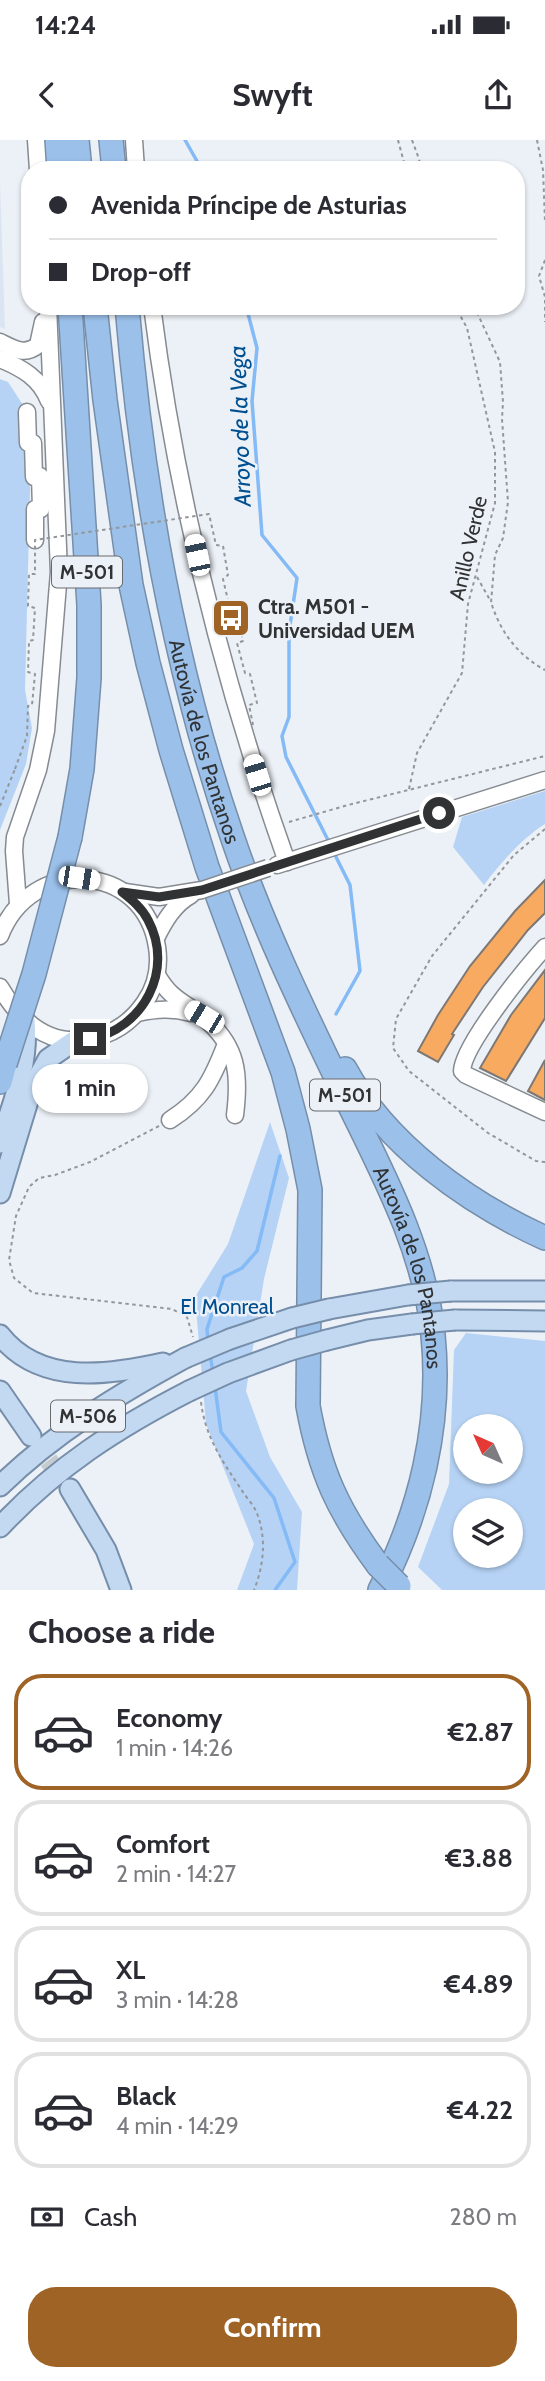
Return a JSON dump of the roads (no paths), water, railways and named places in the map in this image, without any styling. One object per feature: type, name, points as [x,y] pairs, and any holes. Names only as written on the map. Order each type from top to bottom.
[{"type":"highway","points":[[57,140],[58,161]]},
{"type":"highway","points":[[77,140],[79,161]]},
{"type":"highway","points":[[111,140],[113,161]]},
{"type":"highway","name":"M-501","points":[[3,1073],[34,974],[70,837],[82,769],[89,678],[89,606],[70,315]]},
{"type":"highway","points":[[96,315],[131,585],[148,663],[207,867],[283,1072],[310,1190],[307,1406],[313,1436],[324,1475],[341,1511],[394,1589]]},
{"type":"highway","name":"Autovía de los Pantanos","points":[[128,315],[145,468],[169,606],[199,731],[232,836],[258,905],[391,1191],[409,1234],[424,1282],[433,1335],[435,1387],[422,1484],[397,1557],[394,1589]]},
{"type":"highway","points":[[258,905],[294,965],[352,1080],[381,1118],[440,1177],[477,1203],[545,1238]]},
{"type":"main road","points":[[0,1143],[23,1072],[27,1039],[25,1021]]},
{"type":"main road","points":[[0,1193],[32,1088],[48,1059],[74,1041]]},
{"type":"main road","name":"M-506","points":[[0,1486],[30,1458],[86,1417],[189,1351],[292,1318],[408,1295],[451,1291],[545,1291]]},
{"type":"main road","name":"M-506","points":[[0,1527],[25,1500],[101,1440],[138,1418],[195,1394],[228,1373],[291,1350],[368,1329],[455,1320],[545,1321]]},
{"type":"main road","points":[[0,1335],[24,1356],[44,1366],[75,1374],[110,1374],[189,1351]]},
{"type":"main road","points":[[0,1391],[31,1436]]},
{"type":"main road","points":[[70,1489],[106,1550],[121,1590]]},
{"type":"main road","points":[[0,1542],[10,1530],[25,1500]]},
{"type":"street","points":[[35,140],[36,161]]},
{"type":"street","points":[[134,140],[135,161]]},
{"type":"street","points":[[0,342],[22,352],[32,350],[38,345],[45,315]]},
{"type":"street","points":[[18,904],[15,837],[38,770],[46,731],[59,572],[48,315]]},
{"type":"street","points":[[153,315],[182,489],[206,599],[234,701],[273,824],[288,862]]},
{"type":"street","points":[[0,359],[39,382],[53,410]]},
{"type":"street","points":[[27,412],[28,443],[33,443],[34,477],[40,477],[41,509],[35,509],[35,540]]},
{"type":"street","points":[[122,892],[159,897],[202,890],[545,779]]},
{"type":"street","points":[[0,987],[12,1008],[25,1021],[56,1038],[74,1041],[103,1036],[119,1029],[138,1013],[150,995],[157,975],[158,957],[156,938],[137,904],[122,892],[102,882],[79,878],[57,881],[36,890],[18,904],[2,928]]},
{"type":"street","points":[[156,938],[178,905],[202,890]]},
{"type":"street","points":[[545,947],[494,1011],[462,1065],[462,1071],[466,1075],[545,1112]]},
{"type":"street","points":[[157,975],[166,991],[204,1017],[221,1035],[236,1063],[238,1093],[235,1115]]},
{"type":"street","points":[[138,1013],[176,1009],[204,1017]]},
{"type":"street","points":[[170,1120],[186,1110],[208,1087],[226,1044]]},
{"type":"waterway","name":"Arroyo de la Vega","points":[[185,140],[197,161]]},
{"type":"waterway","name":"Arroyo de la Vega","points":[[248,315],[257,348],[252,401],[262,535],[297,578],[289,632],[289,717],[282,736],[286,757],[330,844]]},
{"type":"waterway","name":"Arroyo de la Vega","points":[[333,851],[350,885],[360,971],[336,1014]]},
{"type":"waterway","points":[[208,1341],[207,1329],[224,1277],[242,1268],[257,1251],[280,1156]]},
{"type":"waterway","points":[[210,1355],[213,1372]]},
{"type":"waterway","points":[[215,1387],[221,1432],[274,1498],[295,1562],[275,1590]]},
{"type":"tunnel","points":[[31,1437],[70,1489]]},
{"type":"place","name":"Ctra. M501 - Universidad UEM","points":[[231,618]]},
{"type":"park label","name":"El Monreal","points":[[227,1306]]}]
